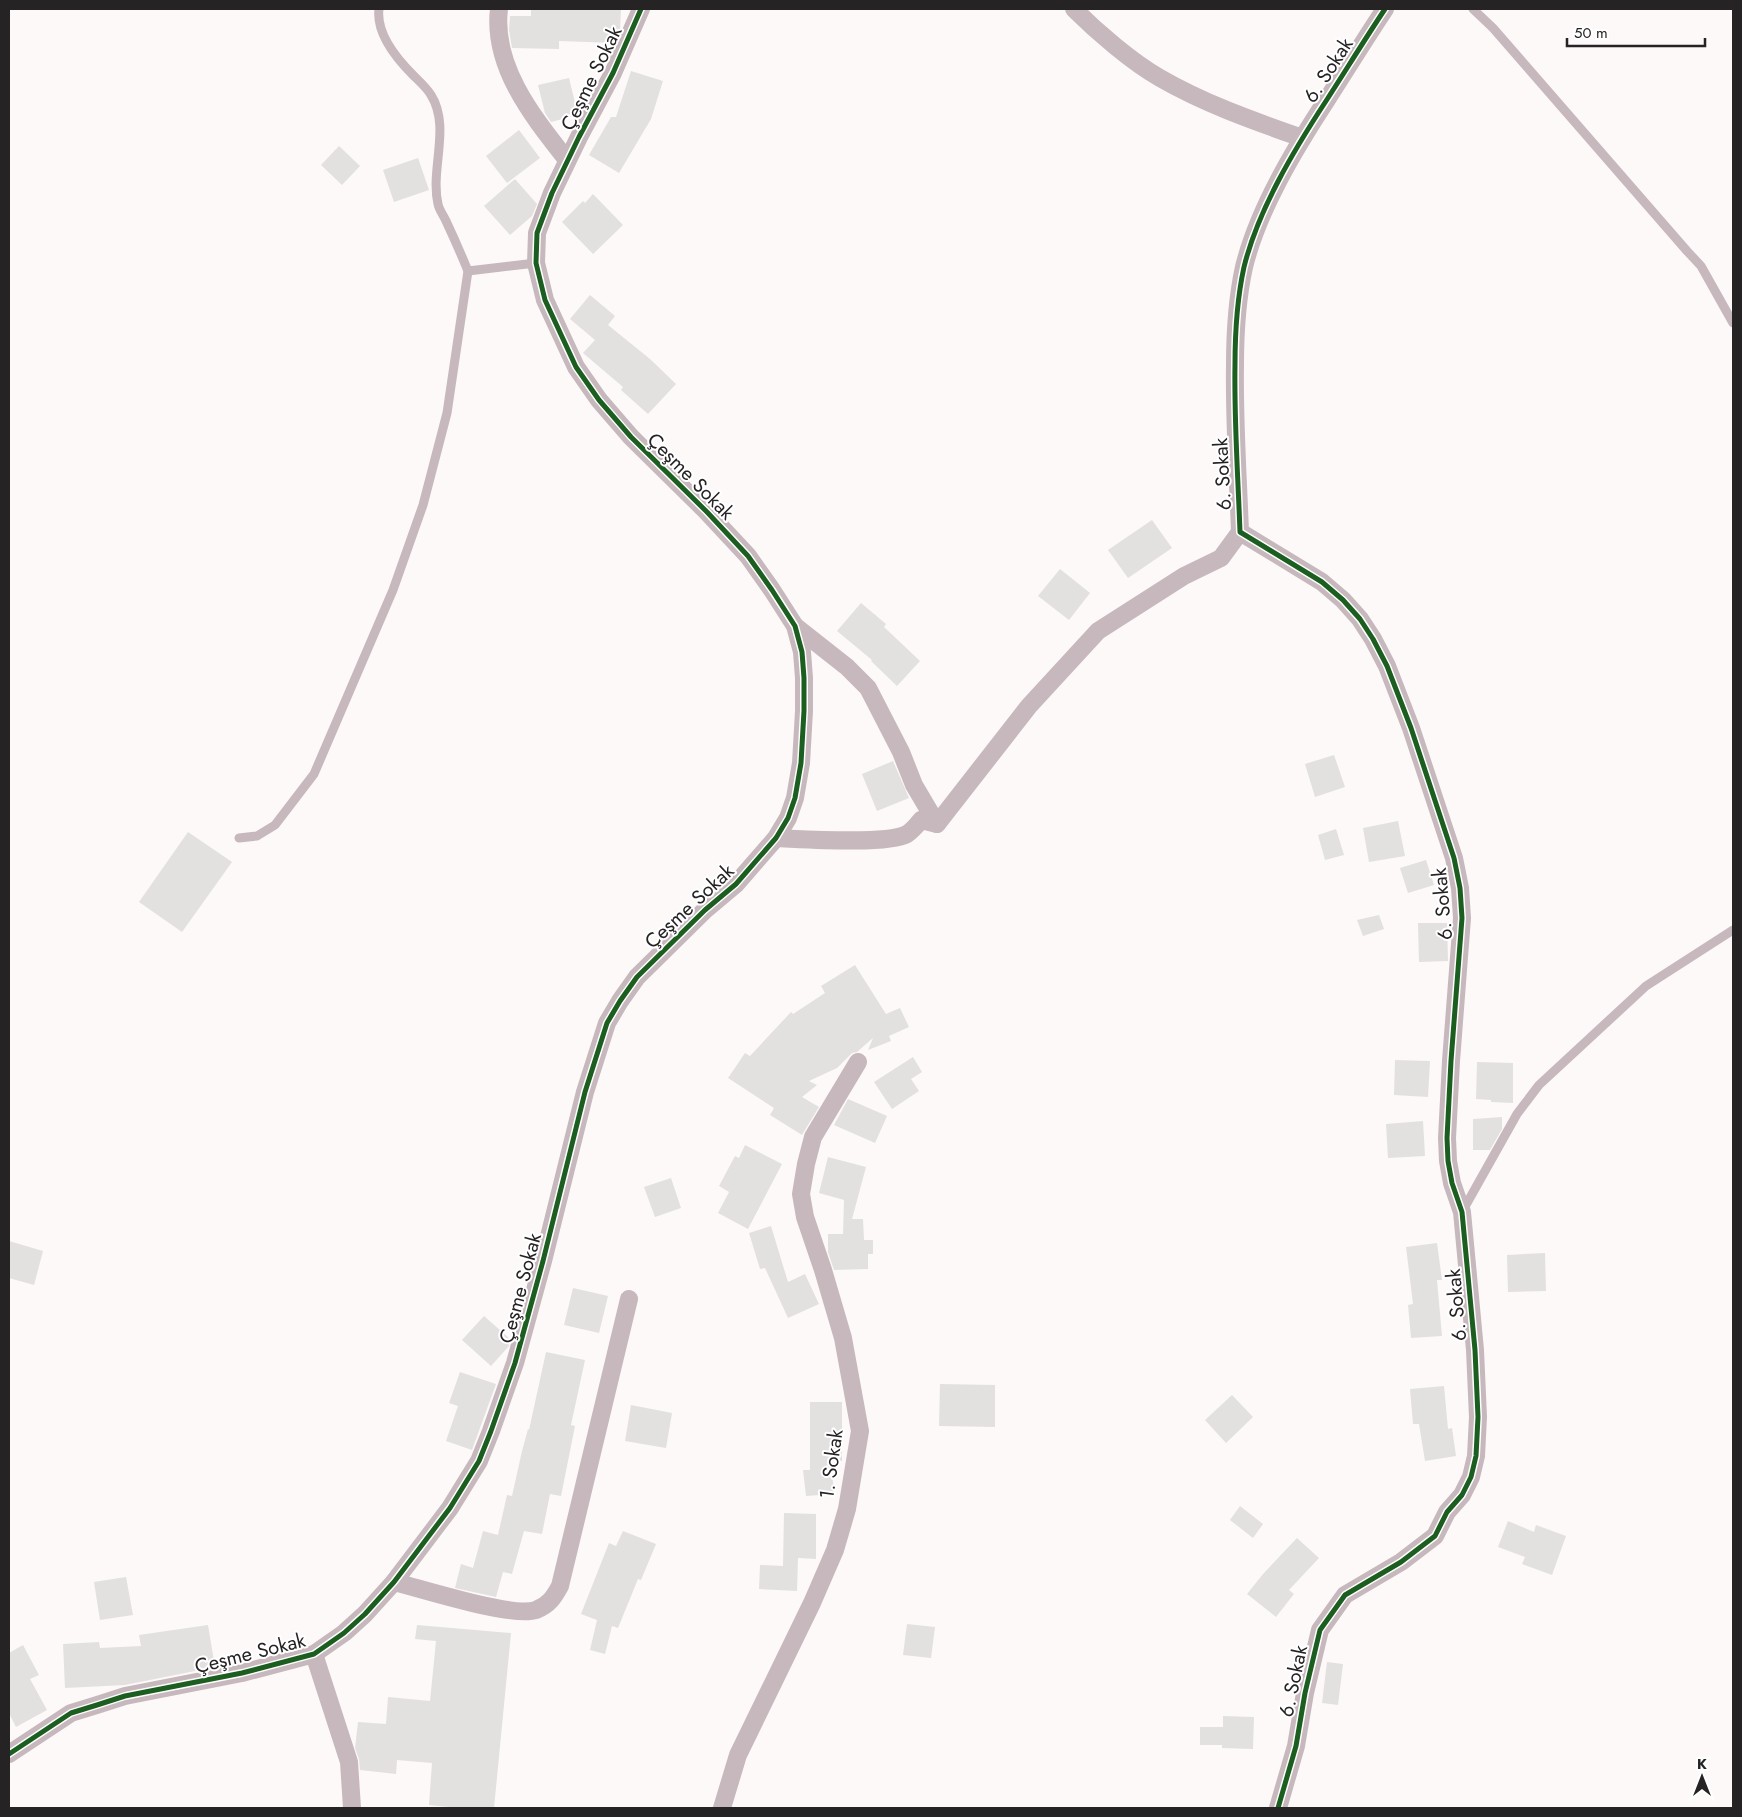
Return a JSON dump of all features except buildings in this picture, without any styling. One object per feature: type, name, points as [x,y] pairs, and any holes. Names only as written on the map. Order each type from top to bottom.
[{"type":"street","points":[[499,9],[498,31],[514,81],[537,122],[567,160]]},
{"type":"street","name":"Çeşme Sokak","points":[[9,1754],[71,1714],[97,1705],[125,1696],[252,1671],[314,1654],[351,1626],[394,1582],[450,1508],[479,1461],[491,1431],[515,1363],[543,1261],[585,1092],[607,1023],[637,977],[705,910],[736,884],[776,838],[790,812],[801,763],[804,711],[802,652],[795,626],[748,556],[707,512],[632,438],[599,400],[576,367],[548,307],[536,263],[537,233],[552,193],[567,160],[613,73],[641,9]]},
{"type":"street","points":[[1074,9],[1137,63],[1161,79],[1225,110],[1302,138]]},
{"type":"street","name":"6. Sokak","points":[[1278,1808],[1296,1746],[1305,1693],[1320,1630],[1345,1596],[1401,1562],[1436,1536],[1447,1512],[1462,1495],[1471,1477],[1476,1456],[1477,1398],[1475,1350],[1462,1212],[1452,1183],[1448,1161],[1451,1061],[1462,918],[1460,888],[1454,858],[1411,728],[1388,666],[1373,639],[1343,600],[1322,582],[1240,532],[1234,411],[1235,338],[1238,302],[1244,268],[1253,240],[1271,198],[1302,138],[1385,9]]},
{"type":"street","points":[[937,824],[1029,706],[1098,631],[1184,576],[1221,558],[1240,532]]},
{"type":"street","points":[[795,626],[847,667],[868,688],[901,752],[914,785],[937,824]]},
{"type":"street","points":[[776,838],[869,840],[897,838],[908,833],[921,820],[937,824]]},
{"type":"street","name":"1. Sokak","points":[[722,1808],[738,1754],[812,1603],[835,1550],[847,1509],[860,1431],[843,1338],[805,1217],[801,1194],[813,1137],[858,1062]]},
{"type":"street","points":[[394,1582],[489,1607],[517,1611],[536,1610],[551,1601],[560,1586],[629,1299]]},
{"type":"street","points":[[314,1654],[348,1762],[352,1808]]},
{"type":"lane","points":[[239,838],[257,836],[275,825],[314,774],[393,590],[423,505],[447,413],[468,271],[438,206],[435,181],[440,130],[438,110],[431,94],[394,53],[384,35],[378,16],[379,9]]},
{"type":"lane","points":[[1473,9],[1493,28],[1701,266],[1733,324]]},
{"type":"lane","points":[[468,271],[536,263]]},
{"type":"lane","points":[[1462,1212],[1518,1114],[1539,1085],[1646,986],[1733,930]]},
{"type":"cycle path","points":[[9,1754],[71,1713],[125,1696],[242,1673],[314,1654],[344,1633],[365,1614],[394,1582],[450,1508],[479,1461],[491,1431],[515,1363],[543,1261],[585,1092],[607,1023],[637,977],[705,910],[736,884],[776,838],[788,818],[795,798],[801,763],[804,711],[802,652],[795,626],[748,556],[707,512],[631,437],[599,400],[576,367],[545,300],[536,263],[537,233],[552,193],[613,73],[641,9]]},
{"type":"cycle path","points":[[1278,1808],[1296,1746],[1305,1693],[1320,1630],[1345,1595],[1401,1562],[1435,1536],[1447,1512],[1462,1495],[1471,1477],[1476,1456],[1478,1417],[1475,1350],[1462,1212],[1452,1183],[1448,1161],[1447,1138],[1462,918],[1460,888],[1454,858],[1411,728],[1387,666],[1360,619],[1343,600],[1322,582],[1240,532],[1235,353],[1238,304],[1244,267],[1258,224],[1278,181],[1314,120],[1385,9]]}]
